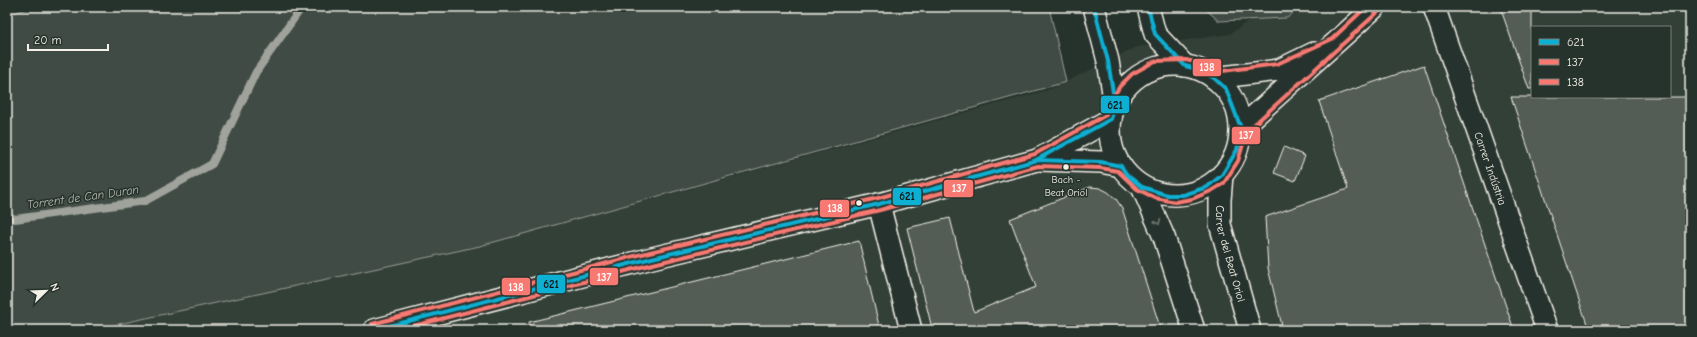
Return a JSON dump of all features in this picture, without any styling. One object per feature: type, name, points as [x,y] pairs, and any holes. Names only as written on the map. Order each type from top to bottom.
[{"type":"street","name":"Carrer del Beat Oriol","points":[[1094,7],[1108,61],[1113,112],[1110,140],[1114,153],[1127,175],[1142,186],[1167,195],[1183,195],[1207,187],[1222,175],[1237,150],[1241,128],[1226,89],[1214,78],[1197,69],[1185,66],[1157,67],[1135,78],[1124,90],[1113,112]]},
{"type":"street","name":"Carrer del Beat Oriol","points":[[1148,7],[1155,34],[1185,66]]},
{"type":"street","points":[[1241,128],[1375,7]]},
{"type":"street","name":"Carrer Indústria","points":[[1434,7],[1547,330]]},
{"type":"street","points":[[1214,78],[1279,70],[1335,44]]},
{"type":"street","points":[[374,330],[652,258],[880,204],[1037,160],[1113,112]]},
{"type":"street","points":[[1037,160],[1101,162],[1121,166]]},
{"type":"street","name":"Carrer del Beat Oriol","points":[[1222,175],[1220,224],[1250,330]]},
{"type":"street","name":"Carrer del Beat Oriol","points":[[1142,186],[1164,237],[1194,330]]},
{"type":"street","points":[[880,204],[911,330]]},
{"type":"shaded area","points":[[33,7],[1049,7],[1066,82],[480,246],[91,330],[7,330],[7,15]]},
{"type":"shaded area","points":[[1203,7],[1300,7],[1287,18],[1219,21]]},
{"type":"shaded area","points":[[1267,7],[1690,7],[1690,330],[91,330],[480,246],[1051,89],[1137,47],[1230,34]]},
{"type":"building","points":[[1500,7],[1532,7],[1531,89],[1529,89]]},
{"type":"building","points":[[1424,65],[1514,330],[1283,330],[1268,268],[1265,217],[1348,189],[1319,101]]},
{"type":"building","points":[[1511,97],[1690,97],[1690,330],[1589,330]]},
{"type":"building","points":[[1284,147],[1305,156],[1295,181],[1274,173]]},
{"type":"building","points":[[1090,187],[1100,188],[1108,192],[1116,199],[1122,208],[1161,330],[930,330],[932,328],[907,228],[950,218],[974,312],[1036,287],[1010,219]]},
{"type":"building","points":[[859,241],[880,330],[530,330],[529,322]]},
{"type":"waterway","name":"Torrent de Can Duran","points":[[7,215],[15,219],[145,201],[212,164],[256,72],[302,7]]},
{"type":"transit line","name":"621","points":[[1036,160],[1111,119],[1115,105],[1108,61],[1094,7]]},
{"type":"transit line","name":"621","points":[[374,330],[652,258],[879,204],[1037,160],[1101,162],[1121,166],[1127,175],[1142,187],[1167,195],[1183,195],[1207,187],[1222,175],[1237,150],[1241,128],[1226,89],[1214,78],[1197,69],[1185,66],[1155,34],[1148,7]]},
{"type":"transit line","name":"138","points":[[372,324],[650,252],[878,198],[1035,154],[1106,115],[1110,102],[1120,86],[1132,74],[1155,61],[1186,60],[1199,63],[1215,72],[1277,64],[1332,39],[1366,7]]},
{"type":"transit line","name":"137","points":[[398,330],[653,264],[880,210],[1038,166],[1100,168],[1118,171],[1137,189],[1155,198],[1175,202],[1192,199],[1211,191],[1224,183],[1238,161],[1247,131],[1379,11]]},
{"type":"place","name":"Bach - Beat Oriol","points":[[1066,167]]}]
